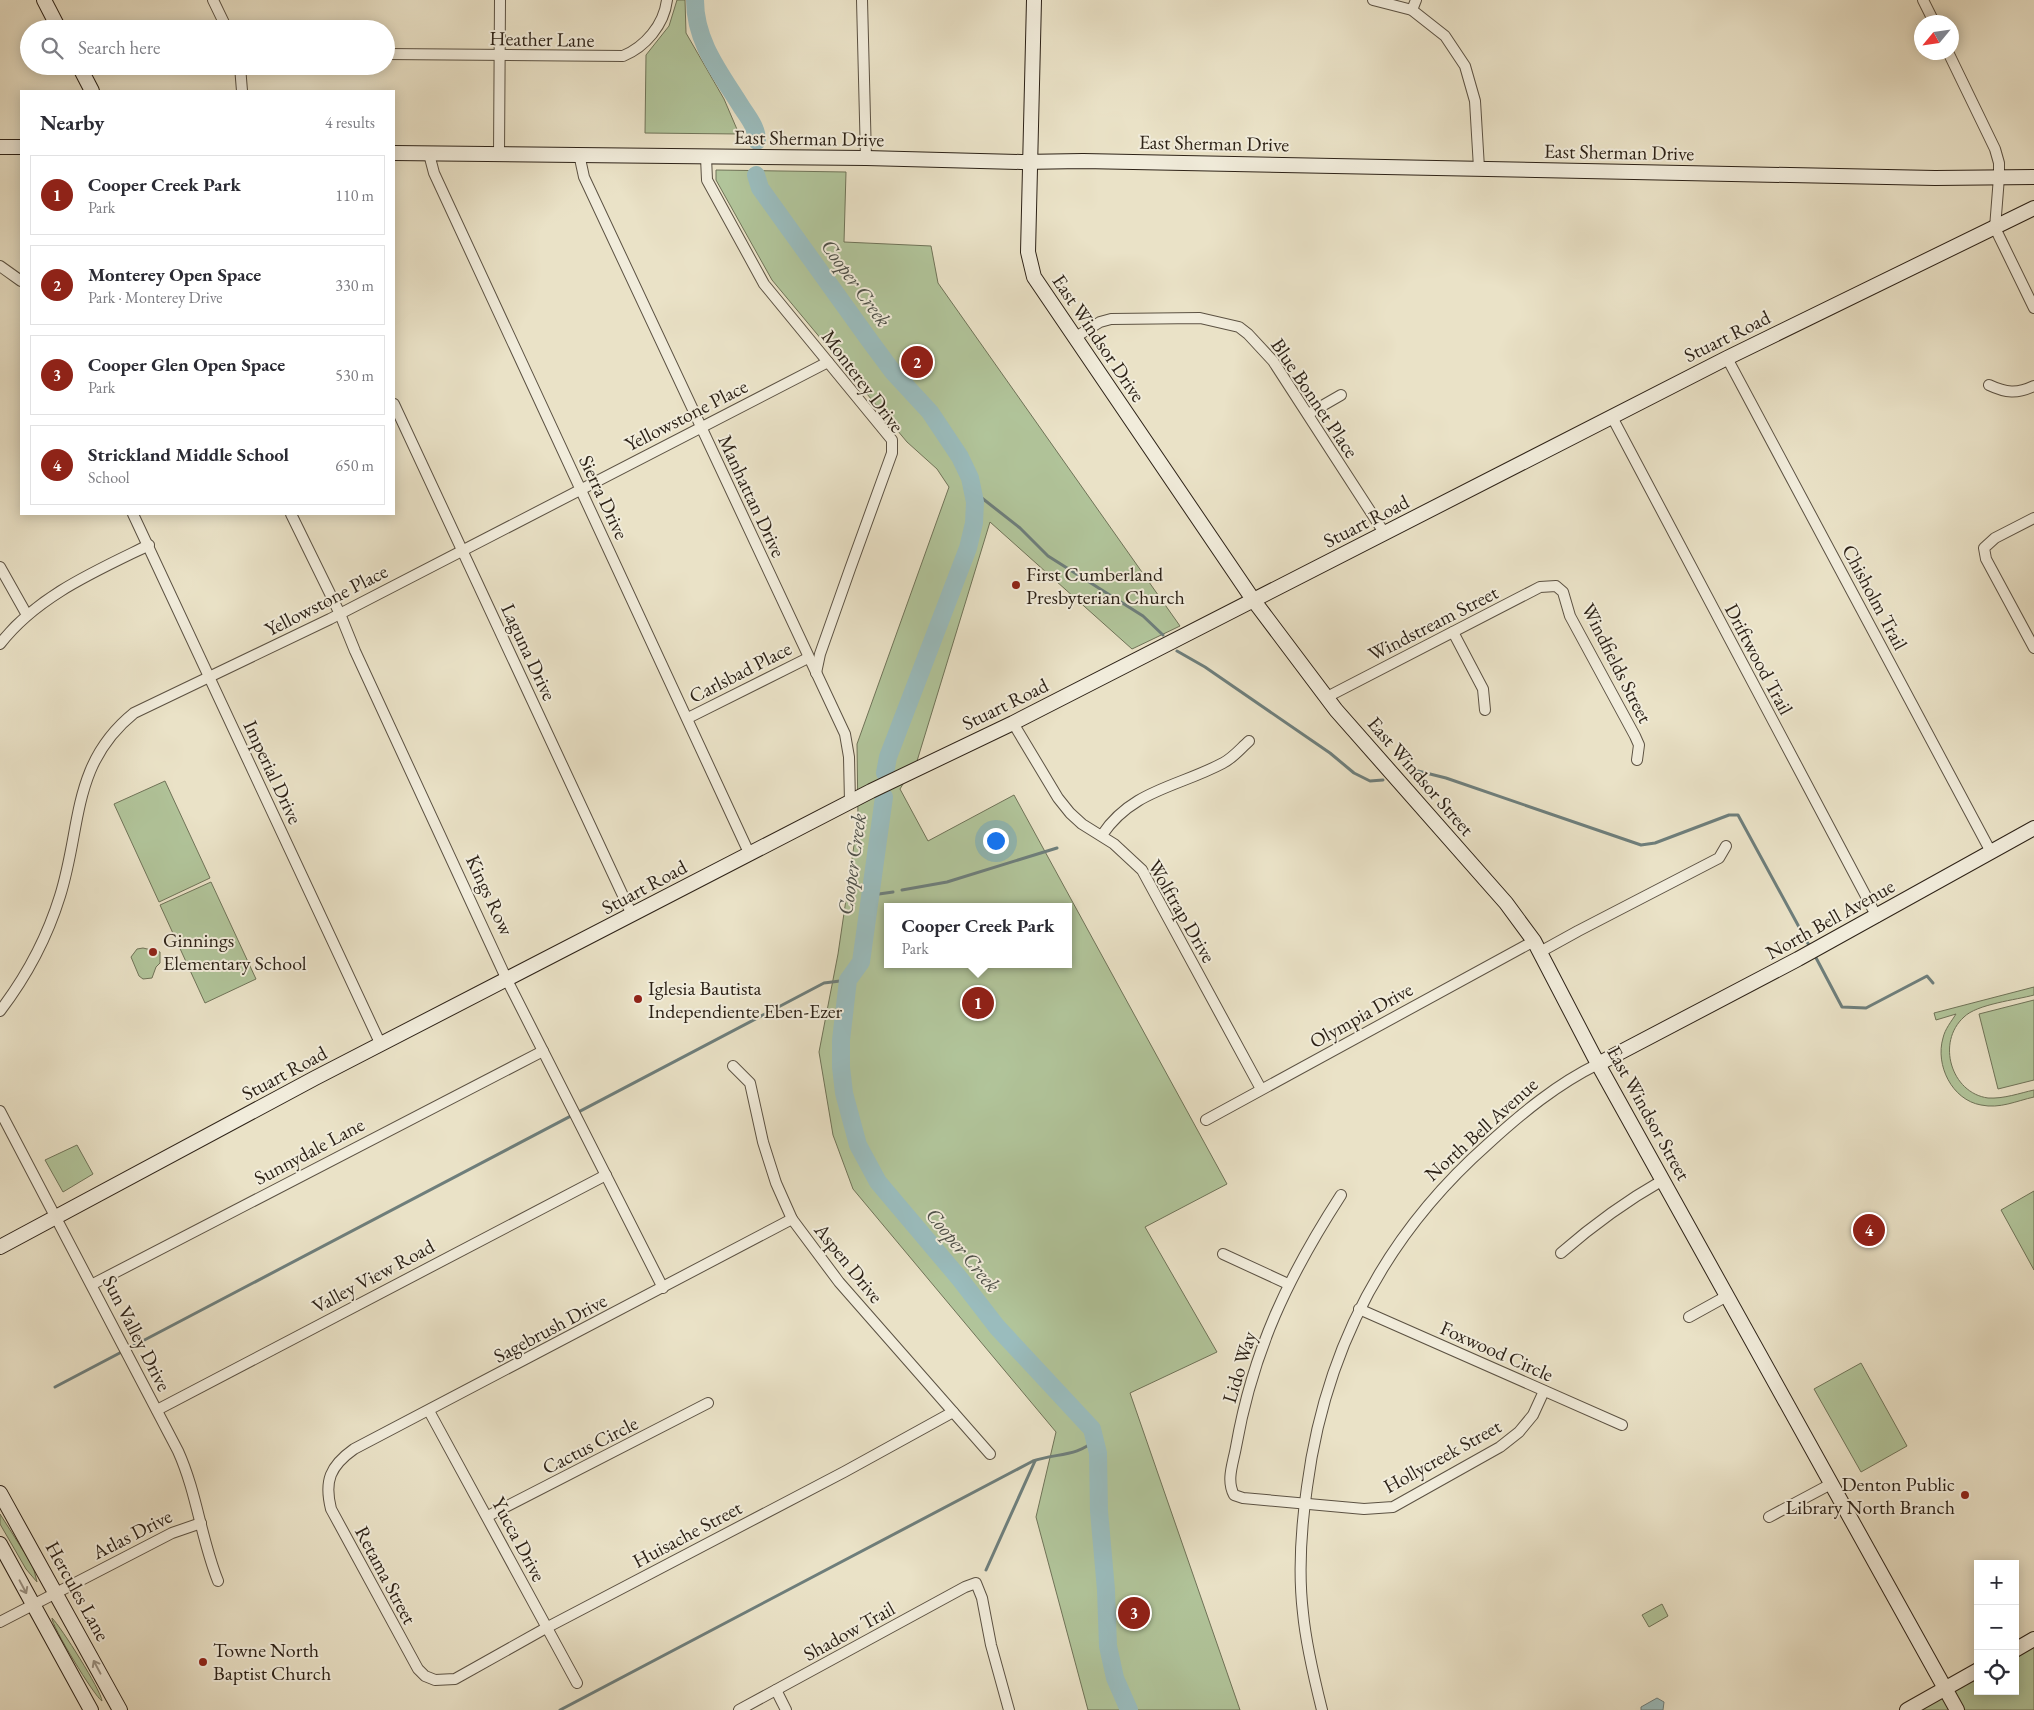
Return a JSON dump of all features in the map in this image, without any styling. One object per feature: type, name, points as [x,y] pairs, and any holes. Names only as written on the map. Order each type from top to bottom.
[{"type":"street","points":[[44,0],[54,20]]},
{"type":"street","points":[[213,0],[223,20]]},
{"type":"street","points":[[499,154],[500,0]]},
{"type":"street","name":"Heather Lane","points":[[395,54],[623,56],[634,52],[650,38],[658,25],[667,0]]},
{"type":"street","points":[[862,0],[866,158]]},
{"type":"street","name":"East Windsor Drive","points":[[1034,0],[1028,252],[1034,277],[1254,601]]},
{"type":"street","points":[[1373,0],[1414,5],[1444,36],[1465,66],[1475,101],[1479,168]]},
{"type":"street","points":[[1923,0],[1930,15]]},
{"type":"street","points":[[1952,60],[1995,149],[1999,163],[1995,228],[2034,308]]},
{"type":"street","points":[[84,75],[91,90]]},
{"type":"street","points":[[241,75],[242,90]]},
{"type":"street","points":[[0,147],[20,147]]},
{"type":"street","name":"East Sherman Drive","points":[[395,153],[866,158],[1030,162],[1102,161],[1999,177],[2034,176]]},
{"type":"street","name":"Sierra Drive","points":[[429,154],[438,182],[582,489],[750,855]]},
{"type":"street","name":"Manhattan Drive","points":[[578,154],[584,178],[845,734],[849,757],[850,802]]},
{"type":"street","name":"Monterey Drive","points":[[706,157],[707,180],[764,284],[892,440],[892,453],[820,654],[816,674]]},
{"type":"street","name":"Stuart Road","points":[[0,1246],[381,1045],[850,802],[1013,723],[1728,358],[2034,208]]},
{"type":"street","points":[[0,266],[20,281]]},
{"type":"street","name":"Blue Bonnet Place","points":[[1074,338],[1100,322],[1112,319],[1200,318],[1239,326],[1273,361],[1385,534]]},
{"type":"street","name":"Chisholm Trail","points":[[1728,358],[1990,852]]},
{"type":"street","name":"Yellowstone Place","points":[[0,1011],[25,974],[49,928],[69,864],[84,785],[98,752],[115,730],[134,713],[340,614],[828,362]]},
{"type":"street","points":[[1989,385],[2004,392],[2020,391],[2034,386]]},
{"type":"street","points":[[1308,414],[1341,395]]},
{"type":"street","name":"Laguna Drive","points":[[395,406],[632,915]]},
{"type":"street","name":"Driftwood Trail","points":[[1612,417],[1877,917]]},
{"type":"street","name":"Imperial Drive","points":[[134,515],[381,1045]]},
{"type":"street","name":"Kings Row","points":[[291,515],[340,614],[354,651],[507,980],[663,1288]]},
{"type":"street","points":[[2034,518],[1995,538],[1984,548],[1986,559],[2034,648]]},
{"type":"street","points":[[0,644],[27,614],[59,592],[149,546]]},
{"type":"street","points":[[0,567],[27,614]]},
{"type":"street","name":"Windstream Street","points":[[1327,697],[1540,587],[1556,586]]},
{"type":"street","name":"Windfields Street","points":[[1556,586],[1563,592],[1570,616],[1635,736],[1639,745],[1637,760]]},
{"type":"street","name":"East Windsor Street","points":[[1254,601],[1327,697],[1506,903],[1537,946],[1598,1064],[1943,1689],[1957,1710]]},
{"type":"street","points":[[1453,632],[1483,689],[1485,710]]},
{"type":"street","name":"Carlsbad Place","points":[[688,718],[808,658]]},
{"type":"street","name":"Wolftrap Drive","points":[[1013,723],[1058,798],[1070,813],[1082,824],[1102,835],[1142,870],[1261,1089]]},
{"type":"street","points":[[1102,835],[1114,818],[1126,808],[1156,790],[1224,763],[1249,741]]},
{"type":"street","name":"North Bell Avenue","points":[[1322,1710],[1303,1613],[1301,1540],[1304,1504],[1313,1448],[1323,1404],[1335,1365],[1359,1309],[1389,1256],[1455,1175],[1515,1120],[1558,1085],[1877,917],[2034,828]]},
{"type":"street","name":"Olympia Drive","points":[[1206,1120],[1261,1089],[1537,946],[1578,930],[1719,858],[1726,846]]},
{"type":"street","name":"Sunnydale Lane","points":[[93,1284],[543,1050]]},
{"type":"street","name":"Aspen Drive","points":[[733,1066],[750,1082],[763,1142],[776,1182],[792,1219],[839,1282],[990,1454]]},
{"type":"street","name":"Sun Valley Drive","points":[[0,1110],[93,1284],[187,1472],[218,1581]]},
{"type":"street","name":"Valley View Road","points":[[157,1410],[218,1376],[606,1175]]},
{"type":"street","points":[[1561,1253],[1594,1224],[1622,1204],[1663,1180]]},
{"type":"street","name":"Lido Way","points":[[1304,1504],[1244,1498],[1234,1495],[1229,1486],[1240,1427],[1258,1356],[1288,1284],[1341,1195]]},
{"type":"street","name":"Sagebrush Drive","points":[[331,1475],[336,1464],[354,1450],[792,1219]]},
{"type":"street","points":[[1223,1254],[1288,1284]]},
{"type":"street","points":[[1689,1317],[1727,1296]]},
{"type":"street","name":"Foxwood Circle","points":[[1359,1309],[1622,1424]]},
{"type":"street","name":"Hollycreek Street","points":[[1304,1504],[1364,1510],[1393,1507],[1500,1447],[1519,1432],[1533,1415],[1544,1391]]},
{"type":"street","name":"Cactus Circle","points":[[488,1516],[708,1403]]},
{"type":"street","name":"Yucca Drive","points":[[429,1411],[488,1516],[576,1683]]},
{"type":"street","name":"Huisache Street","points":[[435,1680],[455,1678],[546,1628],[844,1472],[953,1412]]},
{"type":"street","name":"Retama Street","points":[[331,1475],[327,1485],[331,1509],[412,1662],[425,1676],[435,1680]]},
{"type":"street","points":[[1769,1517],[1830,1484]]},
{"type":"street","name":"Hercules Lane","points":[[0,1493],[117,1709]]},
{"type":"street","name":"Atlas Drive","points":[[0,1622],[172,1533],[201,1523]]},
{"type":"street","points":[[0,1544],[91,1710]]},
{"type":"street","name":"Shadow Trail","points":[[739,1710],[965,1587],[976,1583],[982,1598],[991,1645],[1009,1710]]},
{"type":"street","points":[[2019,1648],[2034,1639]]},
{"type":"street","points":[[1906,1710],[1974,1672]]},
{"type":"street","points":[[776,1690],[786,1710]]},
{"type":"green space","points":[[677,0],[685,0],[686,33],[724,99],[739,134],[645,133],[646,55],[669,26]]},
{"type":"green space","points":[[716,170],[846,172],[844,242],[931,246],[938,283],[1180,626],[1132,649],[990,522],[917,761],[900,789],[928,841],[1014,795],[1227,1184],[1145,1227],[1217,1352],[1130,1393],[1240,1710],[1088,1710],[1036,1517],[1056,1432],[853,1189],[833,1135],[819,1052],[838,954],[858,818],[857,744],[949,487],[937,469],[907,442],[772,280],[716,180]]},
{"type":"green space","points":[[165,781],[210,878],[159,902],[114,804]]},
{"type":"green space","points":[[211,882],[256,979],[205,1003],[160,905]]},
{"type":"green space","points":[[143,948],[160,952],[160,963],[156,967],[152,978],[143,979],[139,976],[131,957],[137,949]]},
{"type":"green space","points":[[2034,987],[2034,995],[1987,1006],[1964,1017],[1955,1027],[1950,1052],[1952,1065],[1957,1077],[1965,1087],[1975,1094],[1994,1098],[2034,1090],[2034,1097],[1995,1106],[1971,1102],[1954,1089],[1948,1080],[1941,1059],[1944,1035],[1956,1014],[1936,1020],[1934,1013]]},
{"type":"green space","points":[[2034,1000],[2034,1080],[1998,1089],[1979,1014]]},
{"type":"green space","points":[[77,1145],[93,1174],[63,1192],[45,1160]]},
{"type":"green space","points":[[2034,1191],[2034,1270],[2001,1210]]},
{"type":"green space","points":[[1861,1363],[1907,1446],[1861,1472],[1814,1389]]},
{"type":"green space","points":[[0,1514],[33,1566],[37,1582],[26,1569],[0,1524]]},
{"type":"green space","points":[[1662,1604],[1668,1616],[1649,1627],[1642,1615]]},
{"type":"green space","points":[[52,1618],[80,1659],[102,1701],[74,1660],[58,1633]]},
{"type":"green space","points":[[2034,1647],[2034,1710],[1921,1710],[1974,1680],[1974,1695],[2019,1695],[2019,1656]]},
{"type":"water","points":[[1657,1698],[1664,1702],[1663,1710],[1641,1710],[1641,1707]]},
{"type":"waterway","name":"Cooper Creek","points":[[695,0],[696,15],[703,41],[753,126],[757,141]]},
{"type":"waterway","name":"Cooper Creek","points":[[756,175],[760,188],[870,341],[893,372],[930,412],[960,457],[970,478],[975,502],[974,523],[968,548],[888,757],[885,773]]},
{"type":"waterway","points":[[973,491],[1020,528],[1048,556],[1143,616],[1163,635]]},
{"type":"waterway","points":[[1177,651],[1205,667],[1330,753],[1354,773],[1370,781],[1383,780]]},
{"type":"waterway","points":[[1410,773],[1418,771],[1446,778],[1641,845],[1655,843],[1729,815],[1738,815],[1811,949]]},
{"type":"waterway","name":"Cooper Creek","points":[[884,797],[861,962],[848,980],[841,1040],[841,1067],[844,1093],[858,1145],[878,1182],[960,1279],[997,1327],[1092,1429],[1098,1453],[1099,1511],[1106,1590],[1108,1646],[1115,1678],[1129,1710]]},
{"type":"waterway","points":[[902,890],[947,882],[1057,848]]},
{"type":"waterway","points":[[872,895],[893,892]]},
{"type":"waterway","points":[[1814,954],[1842,1007],[1866,1008],[1927,976],[1933,983]]},
{"type":"waterway","points":[[55,1387],[824,983],[848,980]]},
{"type":"waterway","points":[[560,1710],[1033,1461],[1074,1452],[1089,1445],[1096,1439]]},
{"type":"waterway","points":[[986,1570],[1035,1461]]},
{"type":"place","name":"Monterey Open Space","points":[[917,362]]},
{"type":"place","name":"First Cumberland Presbyterian Church","points":[[1016,585]]},
{"type":"place","name":"Ginnings Elementary School","points":[[153,952]]},
{"type":"place","name":"Iglesia Bautista Independiente Eben-Ezer","points":[[638,999]]},
{"type":"place","name":"Cooper Creek Park","points":[[978,1003]]},
{"type":"place","name":"Strickland Middle School","points":[[1869,1230]]},
{"type":"place","name":"Denton Public Library North Branch","points":[[1965,1495]]},
{"type":"place","name":"Cooper Glen Open Space","points":[[1134,1613]]},
{"type":"place","name":"Towne North Baptist Church","points":[[203,1662]]}]
